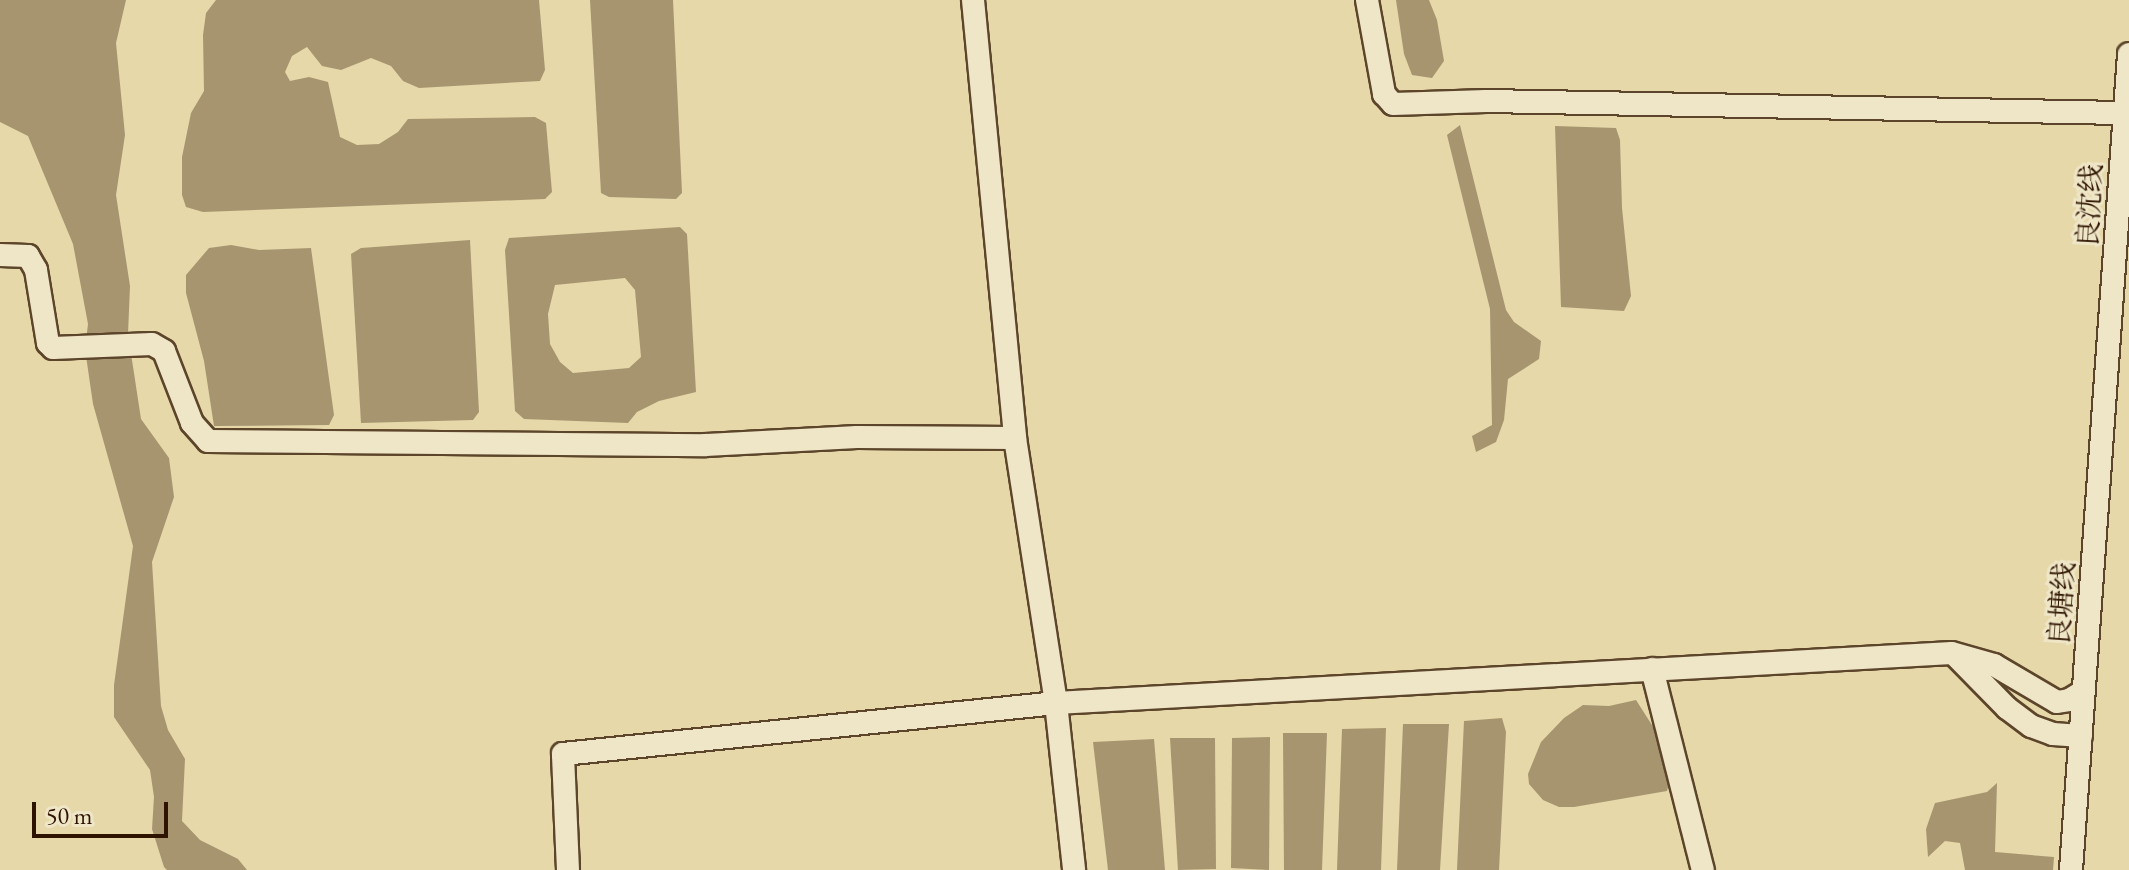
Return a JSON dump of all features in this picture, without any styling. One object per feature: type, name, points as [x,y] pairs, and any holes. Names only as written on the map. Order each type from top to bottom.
[{"type":"street","points":[[973,0],[1015,438],[1056,703],[1074,870]]},
{"type":"street","points":[[1367,0],[1384,94],[1393,104],[1486,101],[2124,113]]},
{"type":"street","name":"良沈线","points":[[2119,361],[2124,113],[2129,54]]},
{"type":"street","points":[[0,255],[28,256],[36,270],[48,343],[61,350],[142,344],[159,346],[164,351],[192,423],[208,441],[705,445],[857,437],[1015,438]]},
{"type":"street","name":"良塘线","points":[[2071,870],[2084,691],[2119,361]]},
{"type":"street","points":[[568,870],[563,754],[1056,703],[1952,653],[1994,665],[2057,702],[2069,700],[2084,691]]},
{"type":"street","points":[[1952,653],[2007,708],[2031,726],[2053,734],[2081,736]]},
{"type":"street","points":[[1652,669],[1703,870]]},
{"type":"shaded area","points":[[0,0],[126,0],[116,43],[125,135],[116,195],[130,286],[128,334],[141,419],[169,458],[174,497],[152,562],[161,706],[168,730],[185,759],[182,821],[200,840],[238,859],[247,870],[167,870],[164,867],[152,829],[154,797],[150,770],[114,717],[114,685],[133,546],[93,404],[85,349],[88,324],[73,244],[28,136],[0,122]]},
{"type":"shaded area","points":[[216,0],[539,0],[545,70],[540,81],[419,88],[403,81],[391,66],[371,58],[341,70],[322,66],[307,47],[292,56],[285,72],[290,81],[309,77],[328,82],[340,137],[357,145],[379,144],[398,132],[408,119],[535,117],[546,123],[552,192],[545,199],[203,212],[186,207],[182,195],[182,157],[191,113],[204,91],[203,35],[206,13]]},
{"type":"shaded area","points":[[590,0],[673,0],[682,193],[676,199],[609,197],[601,193]]},
{"type":"shaded area","points":[[1396,0],[1429,0],[1437,20],[1444,61],[1432,78],[1412,75],[1404,54]]},
{"type":"shaded area","points":[[1460,125],[1506,310],[1514,322],[1541,341],[1539,359],[1508,379],[1504,420],[1496,442],[1476,452],[1472,436],[1492,425],[1490,309],[1447,135]]},
{"type":"shaded area","points":[[1555,126],[1616,128],[1620,140],[1622,208],[1631,296],[1624,311],[1561,307]]},
{"type":"shaded area","points":[[680,227],[687,234],[696,392],[659,401],[637,412],[628,423],[524,419],[515,411],[505,250],[509,238]],"holes":[[[625,278],[635,290],[641,357],[629,368],[573,373],[560,362],[550,344],[548,314],[555,285]]]},
{"type":"shaded area","points":[[470,240],[479,412],[473,420],[361,423],[351,254],[361,248]]},
{"type":"shaded area","points":[[231,245],[259,250],[311,248],[334,415],[329,425],[214,426],[204,361],[186,293],[186,275],[209,248]]},
{"type":"shaded area","points":[[1636,700],[1666,747],[1671,775],[1667,791],[1574,807],[1559,807],[1543,800],[1529,784],[1528,774],[1541,742],[1564,718],[1583,705],[1609,706]]},
{"type":"shaded area","points":[[1502,718],[1506,732],[1499,870],[1457,870],[1464,721]]},
{"type":"shaded area","points":[[1403,724],[1449,724],[1440,870],[1397,870]]},
{"type":"shaded area","points":[[1386,728],[1381,870],[1337,870],[1342,729]]},
{"type":"shaded area","points":[[1283,733],[1327,733],[1322,870],[1284,870]]},
{"type":"shaded area","points":[[1270,737],[1269,870],[1231,868],[1232,738]]},
{"type":"shaded area","points":[[1170,738],[1215,738],[1216,869],[1178,870]]},
{"type":"shaded area","points":[[1154,739],[1165,870],[1108,870],[1093,742]]},
{"type":"shaded area","points":[[1997,783],[1995,852],[2054,857],[2053,870],[1965,870],[1960,843],[1945,841],[1928,857],[1926,829],[1935,803],[1987,792]]}]
